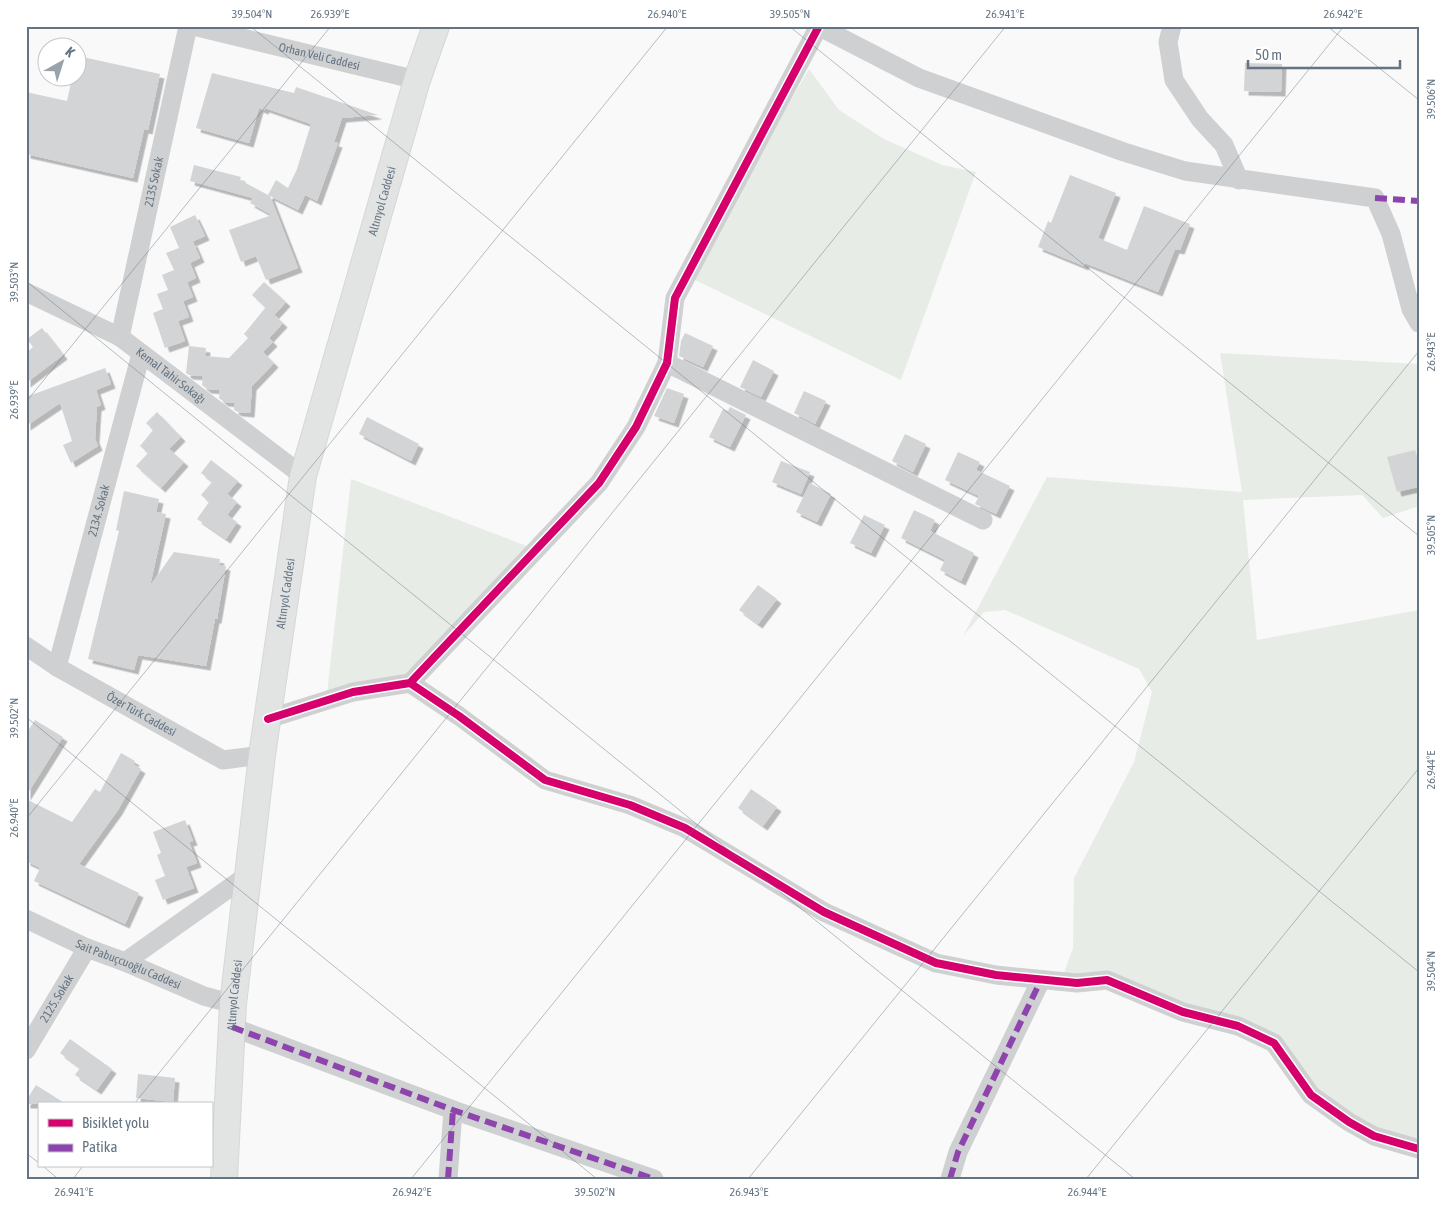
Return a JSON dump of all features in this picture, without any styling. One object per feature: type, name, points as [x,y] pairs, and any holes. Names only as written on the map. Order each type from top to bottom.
[{"type":"main road","name":"Altınyol Caddesi","points":[[224,1179],[232,1016],[262,755],[304,476],[417,80],[436,26]]},
{"type":"street","name":"2135 Sokak","points":[[120,337],[188,26]]},
{"type":"street","name":"Orhan Veli Caddesi","points":[[193,26],[417,80]]},
{"type":"street","points":[[1172,26],[1168,42],[1174,80],[1200,119],[1224,145],[1239,180]]},
{"type":"street","points":[[268,719],[353,692],[410,683],[599,483],[636,428],[668,364],[675,298],[820,27],[919,78],[1124,152],[1185,170],[1239,180],[1375,198],[1391,234],[1411,309],[1419,323]]},
{"type":"street","name":"Kemal Tahir Sokağı","points":[[26,292],[120,337],[304,476]]},
{"type":"street","name":"2134. Sokak","points":[[57,667],[141,354]]},
{"type":"street","points":[[668,364],[983,520]]},
{"type":"street","name":"Özer Türk Caddesi","points":[[26,646],[57,667],[223,760],[262,755]]},
{"type":"street","points":[[410,683],[459,716],[544,780],[630,805],[686,828],[824,912],[936,964],[996,975],[1041,980],[1077,983],[1107,980],[1183,1012],[1238,1026],[1274,1043],[1311,1094],[1349,1122],[1374,1136],[1419,1149]]},
{"type":"street","points":[[125,962],[249,874]]},
{"type":"street","name":"Sait Pabuçcuoğlu Caddesi","points":[[26,919],[87,948],[204,996],[232,1016],[452,1110],[654,1179]]},
{"type":"street","name":"2125. Sokak","points":[[26,1050],[87,948]]},
{"type":"street","points":[[950,1179],[958,1152],[1041,980]]},
{"type":"street","points":[[448,1179],[452,1110]]},
{"type":"shaded area","points":[[809,69],[839,110],[884,139],[942,165],[976,172],[901,380],[687,276]]},
{"type":"shaded area","points":[[1220,353],[1419,364],[1419,506],[1383,518],[1362,495],[1243,500],[1257,640],[1419,610],[1419,1149],[1349,1122],[1274,1043],[1107,980],[1061,981],[1073,948],[1074,878],[1134,762],[1152,692],[1139,669],[1005,610],[984,612],[963,636],[1047,477],[1242,492]]},
{"type":"shaded area","points":[[351,479],[535,549],[410,683],[326,702]]},
{"type":"building","points":[[88,58],[160,74],[148,130],[144,129],[133,178],[26,154],[26,92],[67,101],[70,88],[88,88]]},
{"type":"building","points":[[1245,63],[1282,64],[1281,92],[1244,91]]},
{"type":"building","points":[[212,73],[294,93],[296,87],[378,115],[342,118],[334,142],[338,143],[317,201],[305,195],[298,210],[270,196],[298,268],[266,280],[256,256],[241,262],[229,230],[272,215],[250,203],[253,198],[190,181],[194,165],[241,177],[240,180],[268,195],[276,180],[288,188],[297,169],[311,124],[265,108],[264,110],[259,108],[249,143],[196,128]]},
{"type":"building","points":[[1070,175],[1116,193],[1098,238],[1127,250],[1144,206],[1190,224],[1180,250],[1175,249],[1158,292],[1085,263],[1084,266],[1038,247],[1048,221],[1051,223]]},
{"type":"building","points":[[195,215],[205,236],[180,247],[193,242],[200,258],[190,263],[196,278],[187,282],[193,297],[183,301],[189,317],[178,321],[185,341],[165,348],[153,313],[163,309],[157,294],[168,290],[162,275],[174,270],[166,253],[179,248],[170,227]]},
{"type":"building","points":[[264,282],[286,302],[274,315],[252,295]]},
{"type":"building","points":[[266,307],[283,323],[269,338],[273,342],[263,352],[274,363],[252,386],[250,413],[238,412],[234,410],[235,403],[224,402],[219,398],[220,390],[207,389],[202,385],[203,376],[186,373],[189,346],[206,348],[205,356],[229,358],[248,338],[244,334]]},
{"type":"building","points":[[42,328],[63,355],[26,383],[26,353],[33,347],[27,339]]},
{"type":"building","points":[[685,333],[713,346],[703,367],[679,356],[681,341]]},
{"type":"building","points":[[753,360],[774,371],[761,397],[740,387]]},
{"type":"building","points":[[105,368],[111,384],[96,390],[101,405],[97,407],[95,439],[98,446],[71,463],[63,445],[72,441],[60,403],[26,426],[26,397]]},
{"type":"building","points":[[667,388],[684,394],[674,423],[654,416]]},
{"type":"building","points":[[804,391],[826,401],[815,424],[794,413]]},
{"type":"building","points":[[730,407],[746,415],[730,447],[709,437],[723,409],[728,411]]},
{"type":"building","points":[[157,412],[181,437],[169,449],[184,462],[161,488],[136,466],[148,453],[140,446],[153,430],[146,423]]},
{"type":"building","points":[[367,417],[419,444],[411,461],[359,434]]},
{"type":"building","points":[[905,434],[926,444],[913,472],[892,461]]},
{"type":"building","points":[[1415,450],[1419,463],[1419,487],[1397,492],[1387,457]]},
{"type":"building","points":[[958,452],[980,462],[976,470],[1010,486],[996,514],[975,504],[979,496],[945,480]]},
{"type":"building","points":[[211,460],[238,481],[227,494],[237,502],[227,515],[237,522],[226,539],[197,519],[209,502],[201,495],[212,482],[201,473]]},
{"type":"building","points":[[781,461],[810,472],[801,494],[772,482]]},
{"type":"building","points":[[810,483],[831,494],[817,522],[796,512]]},
{"type":"building","points":[[124,491],[159,499],[156,512],[166,514],[150,586],[174,552],[220,559],[219,565],[226,566],[217,619],[215,619],[206,666],[138,655],[134,670],[88,659],[119,531],[116,530]]},
{"type":"building","points":[[914,510],[935,520],[930,531],[974,553],[961,581],[940,570],[945,560],[901,538]]},
{"type":"building","points":[[864,515],[885,525],[871,553],[850,543]]},
{"type":"building","points":[[758,585],[777,599],[758,624],[739,610]]},
{"type":"building","points":[[35,720],[63,737],[26,796],[26,734]]},
{"type":"building","points":[[121,753],[135,761],[133,764],[141,769],[118,810],[79,864],[139,893],[125,924],[34,881],[40,868],[26,861],[26,799],[72,822],[95,789],[100,792]]},
{"type":"building","points":[[751,789],[777,807],[763,826],[738,808]]},
{"type":"building","points":[[185,820],[193,841],[189,842],[197,863],[186,867],[194,888],[163,900],[155,880],[165,876],[157,855],[161,853],[153,832]]},
{"type":"building","points":[[70,1039],[112,1069],[97,1090],[75,1075],[80,1068],[60,1053]]},
{"type":"building","points":[[138,1074],[175,1078],[173,1102],[136,1098]]},
{"type":"building","points":[[36,1085],[63,1102],[26,1104]]},
{"type":"marked path","points":[[1375,198],[1419,201]]},
{"type":"marked path","points":[[950,1179],[958,1152],[1041,980]]},
{"type":"marked path","points":[[232,1027],[453,1110],[654,1179]]},
{"type":"marked path","points":[[448,1179],[453,1110]]},
{"type":"cycle path","points":[[410,683],[599,483],[636,427],[667,363],[675,298],[819,26]]},
{"type":"cycle path","points":[[268,719],[353,692],[410,683],[459,716],[545,780],[630,805],[685,828],[824,912],[936,963],[996,975],[1077,983],[1107,980],[1183,1012],[1238,1026],[1274,1043],[1311,1095],[1349,1122],[1374,1136],[1419,1149]]}]
